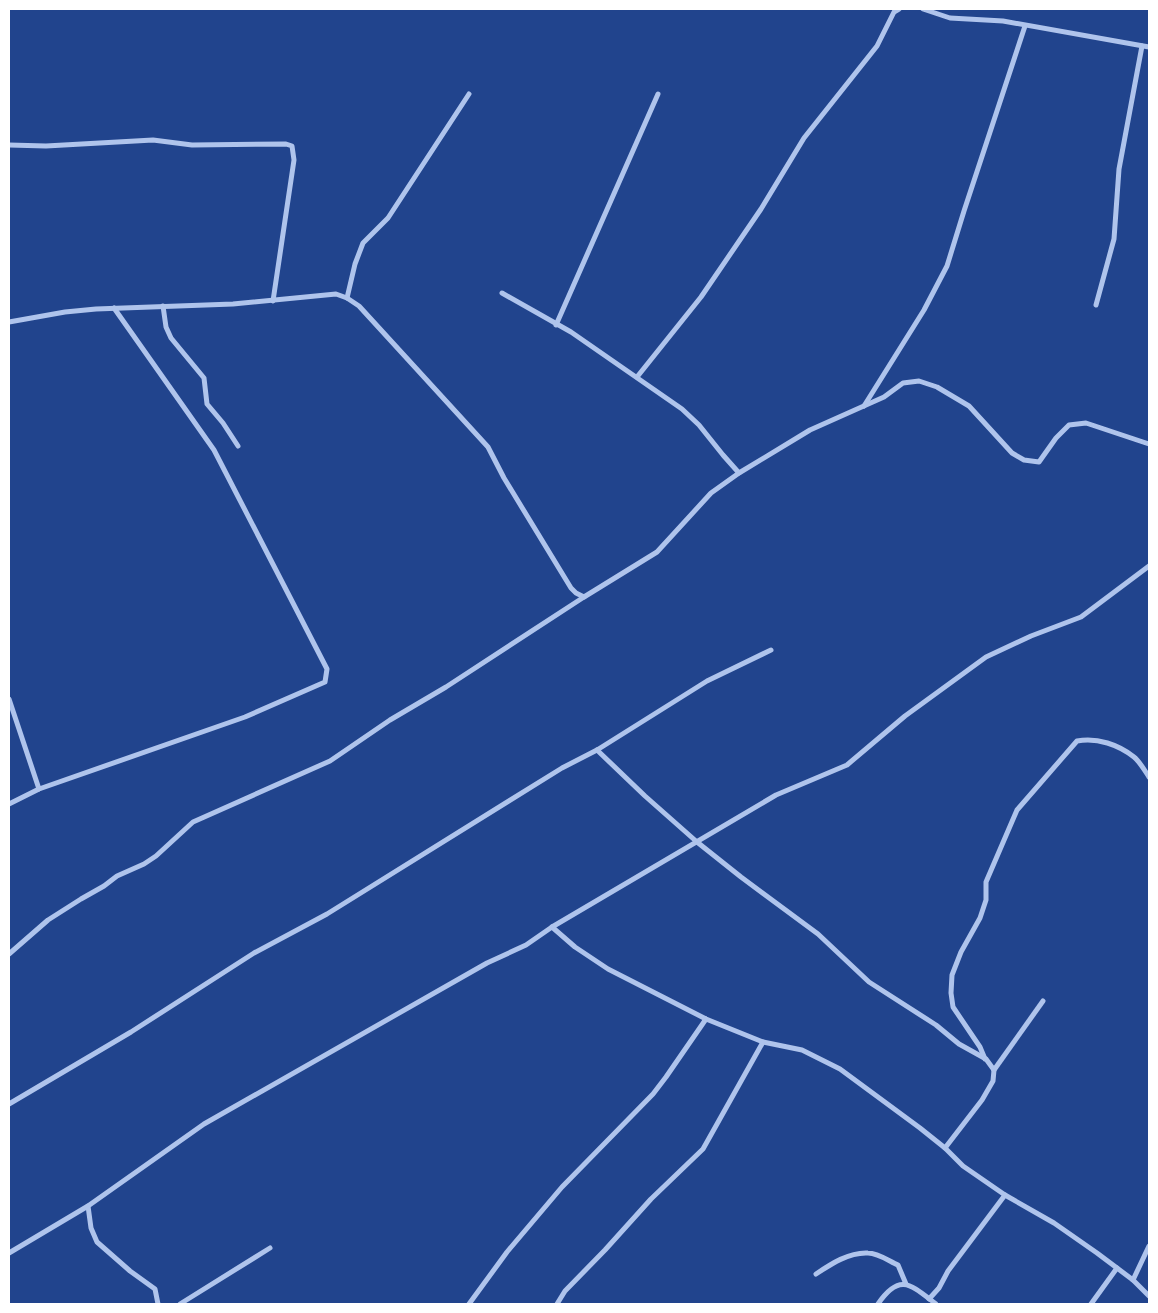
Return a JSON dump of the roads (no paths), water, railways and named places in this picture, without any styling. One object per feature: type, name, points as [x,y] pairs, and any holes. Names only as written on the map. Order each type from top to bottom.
[{"type":"street","points":[[637,377],[701,297],[761,209],[804,138],[878,46],[894,12],[899,9]]},
{"type":"street","points":[[923,9],[950,18],[1003,21],[1149,47]]},
{"type":"street","points":[[864,406],[924,310],[947,266],[1024,26]]},
{"type":"street","points":[[1096,305],[1114,239],[1119,169],[1142,46]]},
{"type":"street","points":[[347,298],[355,264],[363,243],[388,218],[469,94]]},
{"type":"street","points":[[556,325],[658,94]]},
{"type":"street","points":[[9,145],[46,146],[153,140],[192,145],[286,144],[292,146],[294,160],[273,301]]},
{"type":"street","points":[[502,293],[578,336],[682,409],[699,424],[723,456],[739,473]]},
{"type":"street","points":[[9,322],[65,312],[114,308],[233,304],[336,294],[347,298],[359,306],[488,447],[504,478],[571,588],[576,593],[584,596]]},
{"type":"street","points":[[163,306],[166,327],[171,338],[204,378],[207,404],[223,423],[238,446]]},
{"type":"street","points":[[9,804],[39,789],[245,717],[325,682],[326,669],[214,450],[114,308]]},
{"type":"street","points":[[9,954],[48,920],[117,876],[144,864],[156,856],[193,822],[330,761],[390,720],[446,687],[584,596],[657,552],[711,493],[739,473],[810,430],[864,406],[903,384],[919,381],[937,387],[969,406],[1012,452],[1024,460],[1039,462],[1056,438],[1069,426],[1086,422],[1149,444]]},
{"type":"street","points":[[9,1253],[88,1206],[204,1124],[487,963],[526,945],[552,927],[776,795],[847,765],[905,716],[986,657],[1032,636],[1081,617],[1149,566]]},
{"type":"street","points":[[9,1104],[131,1032],[254,953],[327,914],[562,768],[597,750],[707,681],[771,650]]},
{"type":"street","points":[[9,699],[39,789]]},
{"type":"street","points":[[994,1070],[953,1007],[951,993],[952,975],[961,952],[980,918],[986,900],[986,882],[1017,810],[1077,741],[1096,739],[1118,747],[1135,758],[1149,777]]},
{"type":"street","points":[[597,750],[697,842],[818,934],[869,982],[936,1025],[959,1044],[986,1059]]},
{"type":"street","points":[[552,927],[575,947],[608,969],[706,1019],[763,1042],[802,1050],[840,1069],[945,1148],[963,1166],[1005,1195],[1054,1223],[1117,1268],[1149,1296]]},
{"type":"street","points":[[945,1148],[982,1100],[993,1080],[994,1070],[1043,1001]]},
{"type":"street","points":[[468,1304],[507,1252],[562,1188],[652,1094],[706,1019]]},
{"type":"street","points":[[557,1304],[565,1291],[605,1250],[651,1198],[704,1148],[763,1042]]},
{"type":"street","points":[[929,1299],[939,1288],[948,1270],[1005,1195]]},
{"type":"street","points":[[88,1206],[91,1228],[97,1242],[130,1271],[156,1289],[158,1304]]},
{"type":"street","points":[[1132,1280],[1149,1246]]},
{"type":"street","points":[[180,1304],[270,1248]]},
{"type":"street","points":[[816,1274],[834,1262],[852,1255],[868,1253],[898,1265],[906,1284]]},
{"type":"street","points":[[1091,1304],[1117,1268]]},
{"type":"street","points":[[878,1304],[895,1286],[906,1284],[917,1289],[936,1304]]}]
